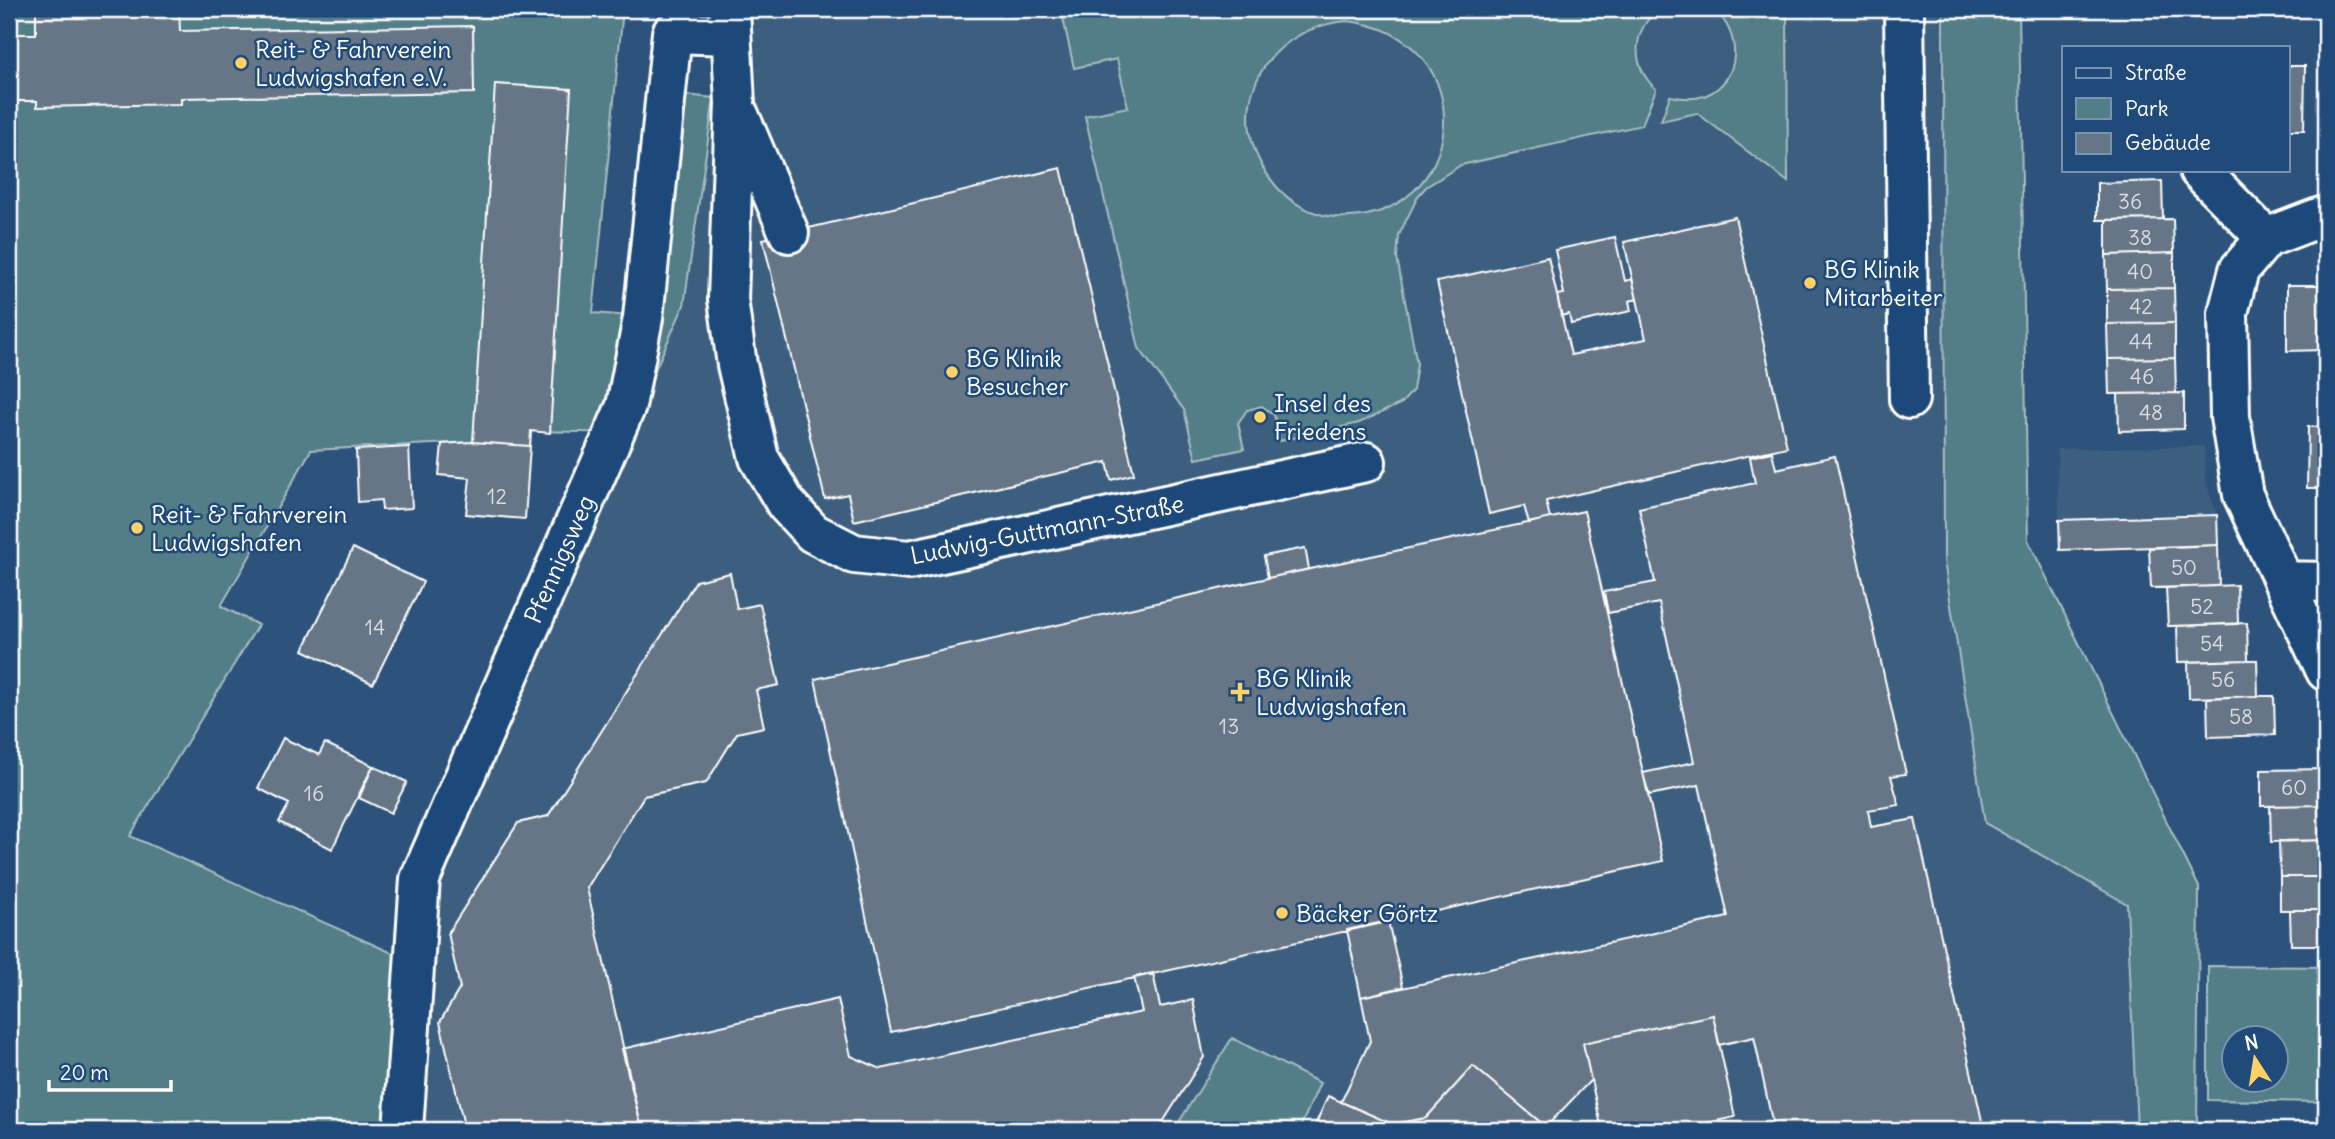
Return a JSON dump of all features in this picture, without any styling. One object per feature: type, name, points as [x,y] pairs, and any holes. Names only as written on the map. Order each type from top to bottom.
[{"type":"street","points":[[1904,9],[1909,398]]},
{"type":"street","name":"Ludwig-Guttmann-Straße","points":[[730,22],[734,103],[728,299],[737,365],[760,458],[786,503],[813,533],[854,554],[909,560],[1366,462]]},
{"type":"street","name":"Pfennigsweg","points":[[403,1130],[420,879],[626,406],[643,318],[672,33],[730,22]]},
{"type":"street","points":[[734,103],[789,233]]},
{"type":"street","points":[[2201,172],[2266,238]]},
{"type":"street","points":[[2326,218],[2321,217],[2266,238],[2239,270],[2228,313],[2230,417],[2243,495],[2326,671]]},
{"type":"street","points":[[2283,582],[2326,582]]},
{"type":"shaded area","name":"BG Klinik Ludwigshafen","points":[[753,9],[1943,9],[1944,561],[1985,823],[2128,904],[2137,1130],[414,1130],[431,884],[684,305],[714,98],[758,97]]},
{"type":"shaded area","points":[[2204,446],[2205,479],[2217,515],[2218,545],[2060,550],[2057,449]]},
{"type":"green space","name":"Reit- & Fahrverein Ludwigshafen","points":[[9,9],[623,9],[593,313],[643,317],[666,93],[714,98],[684,305],[627,433],[531,431],[530,446],[473,442],[311,450],[221,606],[258,625],[130,836],[426,968],[414,1130],[9,1130]]},
{"type":"green space","points":[[1061,9],[1659,9],[1650,17],[1639,37],[1638,59],[1648,80],[1656,89],[1642,125],[1461,165],[1426,187],[1418,196],[1399,235],[1397,258],[1417,364],[1413,390],[1402,403],[1359,423],[1280,441],[1274,415],[1262,406],[1247,410],[1238,423],[1244,449],[1196,459],[1184,410],[1139,348],[1085,116],[1128,107],[1117,59],[1074,68]],"holes":[[[1347,21],[1392,34],[1423,59],[1440,91],[1444,127],[1435,162],[1413,191],[1380,211],[1335,217],[1302,207],[1276,186],[1259,159],[1250,132],[1250,106],[1257,81],[1271,59],[1291,40],[1316,28]]]},
{"type":"green space","points":[[1713,9],[1787,9],[1788,182],[1697,113],[1661,121],[1670,96],[1704,96],[1717,89],[1732,68],[1733,43],[1729,30]]},
{"type":"green space","points":[[1943,9],[2019,9],[2028,540],[2199,887],[2197,1130],[2137,1130],[2127,904],[1985,823],[1944,561]]},
{"type":"green space","points":[[2208,966],[2326,967],[2326,1102],[2208,1100]]},
{"type":"green space","points":[[1232,1038],[1320,1083],[1299,1130],[1174,1130]]},
{"type":"building","name":"Reit- & Fahrverein Ludwigshafen e.V.","points":[[36,9],[179,9],[180,31],[473,26],[474,93],[181,98],[181,104],[37,107],[37,101],[9,101],[9,34],[36,34]]},
{"type":"building","points":[[2290,66],[2305,66],[2304,130],[2290,130]]},
{"type":"building","points":[[495,84],[571,89],[550,433],[531,431],[530,446],[473,442]]},
{"type":"building","name":"BG Klinik Besucher","points":[[1061,168],[1134,474],[1111,480],[1107,462],[854,521],[848,494],[825,499],[763,239]]},
{"type":"building","points":[[2162,181],[2163,219],[2097,220],[2097,183]]},
{"type":"building","points":[[1735,217],[1787,447],[1546,501],[1550,518],[1529,523],[1524,506],[1489,514],[1437,282],[1548,257],[1571,355],[1646,339],[1624,242]]},
{"type":"building","points":[[2173,219],[2174,253],[2106,255],[2106,220]]},
{"type":"building","points":[[1615,237],[1625,281],[1632,279],[1637,299],[1629,301],[1631,311],[1571,324],[1569,314],[1561,316],[1557,295],[1564,294],[1555,250]]},
{"type":"building","points":[[2174,253],[2174,288],[2107,289],[2106,255]]},
{"type":"building","points":[[2326,277],[2326,343],[2325,343]]},
{"type":"building","points":[[2287,285],[2324,285],[2324,350],[2287,351]]},
{"type":"building","points":[[2174,288],[2175,323],[2107,324],[2107,289]]},
{"type":"building","points":[[2175,323],[2175,358],[2108,359],[2107,324]]},
{"type":"building","points":[[2175,358],[2176,393],[2109,394],[2108,359]]},
{"type":"building","points":[[2184,393],[2184,429],[2119,431],[2118,394]]},
{"type":"building","points":[[2326,426],[2326,488],[2307,488],[2308,427]]},
{"type":"building","points":[[473,442],[530,446],[525,519],[466,514],[470,478],[439,475],[442,444]]},
{"type":"building","points":[[409,447],[412,508],[382,510],[381,500],[358,502],[356,450]]},
{"type":"building","points":[[1772,452],[1776,469],[1835,456],[1906,774],[1891,776],[1899,805],[1868,810],[1871,827],[1915,819],[1984,1130],[1774,1130],[1754,1037],[1719,1045],[1713,1015],[1583,1043],[1591,1080],[1546,1127],[1473,1066],[1426,1118],[1392,1124],[1341,1102],[1370,1041],[1361,997],[1728,917],[1699,785],[1649,795],[1643,773],[1694,762],[1659,603],[1608,613],[1604,592],[1655,582],[1639,508],[1755,483],[1750,457]]},
{"type":"building","points":[[1584,511],[1663,861],[891,1032],[815,679]]},
{"type":"building","points":[[2217,515],[2218,545],[2060,550],[2059,520]]},
{"type":"building","points":[[2218,545],[2219,586],[2151,588],[2149,548]]},
{"type":"building","points":[[353,548],[423,582],[373,684],[303,650]]},
{"type":"building","points":[[1305,548],[1309,569],[1268,578],[1264,556]]},
{"type":"building","points":[[730,573],[737,609],[760,604],[779,685],[756,690],[764,727],[737,733],[706,783],[644,796],[587,888],[642,1130],[465,1130],[440,1022],[460,988],[448,933],[518,823],[548,816],[696,581]]},
{"type":"building","points":[[2237,585],[2238,624],[2168,626],[2166,588]]},
{"type":"building","points":[[2247,623],[2248,660],[2178,662],[2177,626]]},
{"type":"building","points":[[2257,660],[2258,696],[2189,698],[2188,662]]},
{"type":"building","points":[[2274,696],[2275,735],[2208,737],[2207,698]]},
{"type":"building","points":[[283,738],[319,755],[325,743],[373,766],[332,849],[279,822],[289,804],[258,788]]},
{"type":"building","points":[[373,766],[407,782],[391,813],[359,798]]},
{"type":"building","points":[[2326,769],[2326,805],[2261,806],[2261,770]]},
{"type":"building","points":[[2326,805],[2326,840],[2271,842],[2270,806]]},
{"type":"building","points":[[2326,840],[2326,877],[2280,877],[2279,841]]},
{"type":"building","points":[[2280,877],[2326,877],[2326,910],[2280,910]]},
{"type":"building","points":[[2290,910],[2326,910],[2326,945],[2291,945]]},
{"type":"building","points":[[1388,921],[1403,987],[1361,997],[1347,930]]},
{"type":"building","points":[[1153,973],[1160,1007],[1193,1000],[1204,1057],[1158,1130],[642,1130],[622,1049],[838,999],[851,1056],[881,1069],[1142,1012],[1134,977]]},
{"type":"building","points":[[1713,1015],[1735,1117],[1674,1130],[1602,1130],[1583,1043]]},
{"type":"building","points":[[1473,1066],[1550,1130],[1313,1130],[1328,1096],[1392,1124],[1426,1118]]},
{"type":"place","name":"Reit- & Fahrverein Ludwigshafen e.V.","points":[[241,63]]},
{"type":"place","name":"BG Klinik Mitarbeiter","points":[[1810,283]]},
{"type":"place","name":"BG Klinik Besucher","points":[[952,372]]},
{"type":"place","name":"Insel des Friedens","points":[[1260,417]]},
{"type":"place","name":"Reit- & Fahrverein Ludwigshafen","points":[[137,528]]},
{"type":"place","name":"BG Klinik Ludwigshafen","points":[[1240,692]]},
{"type":"place","name":"Bäcker Görtz","points":[[1282,913]]}]
